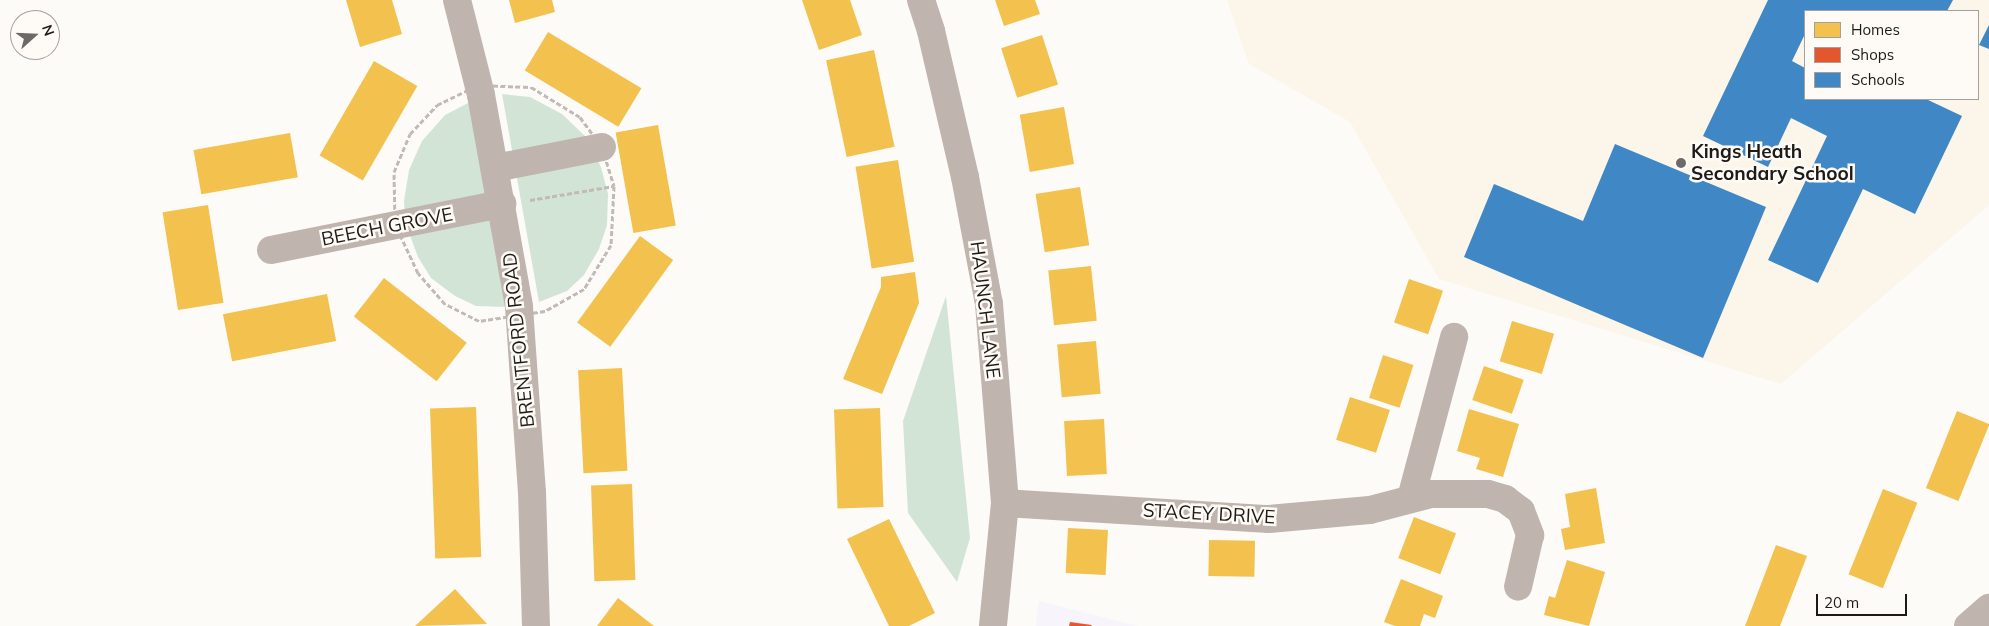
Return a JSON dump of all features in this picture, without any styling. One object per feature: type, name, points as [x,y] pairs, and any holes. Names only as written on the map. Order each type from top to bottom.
[{"type":"street","name":"BRENTFORD ROAD","points":[[457,0],[495,168],[520,317],[532,492],[536,626]]},
{"type":"street","name":"HAUNCH LANE","points":[[921,0],[965,177],[989,304],[1005,504],[993,626]]},
{"type":"street","points":[[495,168],[602,147]]},
{"type":"street","name":"BEECH GROVE","points":[[271,250],[502,204]]},
{"type":"street","points":[[1411,498],[1425,437],[1454,337]]},
{"type":"street","name":"STACEY DRIVE","points":[[1005,504],[1269,519],[1370,510],[1411,498],[1455,493],[1488,494],[1505,499],[1521,511],[1530,535],[1518,587]]},
{"type":"street","points":[[1968,626],[1989,608]]},
{"type":"path","points":[[502,204],[614,186]]},
{"type":"shaded area","name":"Kings Heath Secondary School","points":[[1227,0],[1989,0],[1989,205],[1781,384],[1439,279],[1350,122],[1249,64]]},
{"type":"shaded area","points":[[1039,601],[1138,626],[1036,626]]},
{"type":"green space","points":[[502,94],[530,97],[562,114],[586,137],[601,167],[608,194],[607,225],[599,249],[584,275],[567,291],[539,302]]},
{"type":"green space","points":[[470,102],[506,307],[476,306],[455,296],[431,278],[418,257],[405,222],[404,201],[409,170],[422,141],[445,115]]},
{"type":"green space","points":[[946,296],[970,538],[957,582],[908,513],[903,421]]},
{"type":"building: Homes","points":[[346,0],[392,0],[402,34],[360,47]]},
{"type":"building: Homes","points":[[509,0],[552,0],[555,12],[515,23]]},
{"type":"building: Homes","points":[[802,0],[850,0],[862,35],[819,50]]},
{"type":"building: Homes","points":[[995,0],[1035,0],[1040,14],[1004,26]]},
{"type":"building: Homes","points":[[548,32],[641,88],[618,127],[525,71]]},
{"type":"building: Homes","points":[[1042,35],[1058,84],[1017,98],[1001,48]]},
{"type":"building: Homes","points":[[874,50],[895,147],[847,157],[826,60]]},
{"type":"building: Homes","points":[[374,61],[417,86],[363,180],[320,155]]},
{"type":"building: Homes","points":[[1064,107],[1074,164],[1030,172],[1020,115]]},
{"type":"building: Homes","points":[[658,125],[676,225],[633,233],[616,132]]},
{"type":"building: Homes","points":[[290,133],[298,177],[201,194],[193,150]]},
{"type":"building: Homes","points":[[898,160],[914,262],[872,268],[856,167]]},
{"type":"building: Homes","points":[[1080,187],[1089,245],[1045,252],[1036,194]]},
{"type":"building: Homes","points":[[208,205],[223,303],[178,310],[163,212]]},
{"type":"building: Homes","points":[[640,236],[673,260],[610,347],[577,323]]},
{"type":"building: Homes","points":[[1091,266],[1097,321],[1054,325],[1048,270]]},
{"type":"building: Homes","points":[[915,272],[919,303],[882,394],[843,379],[881,287],[881,277]]},
{"type":"building: Homes","points":[[384,278],[467,343],[437,381],[354,317]]},
{"type":"building: Homes","points":[[1409,279],[1443,291],[1428,334],[1394,322]]},
{"type":"building: Homes","points":[[327,294],[336,341],[232,361],[223,314]]},
{"type":"building: Homes","points":[[1512,321],[1554,334],[1542,374],[1500,361]]},
{"type":"building: Homes","points":[[1096,341],[1101,394],[1062,397],[1057,344]]},
{"type":"building: Homes","points":[[1383,355],[1413,365],[1400,408],[1369,398]]},
{"type":"building: Homes","points":[[1484,366],[1524,380],[1512,414],[1472,400]]},
{"type":"building: Homes","points":[[622,368],[627,471],[583,473],[578,370]]},
{"type":"building: Homes","points":[[1350,397],[1390,410],[1376,453],[1336,440]]},
{"type":"building: Homes","points":[[476,407],[481,557],[435,559],[430,409]]},
{"type":"building: Homes","points":[[880,408],[883,507],[837,509],[834,410]]},
{"type":"building: Homes","points":[[1469,409],[1519,424],[1503,477],[1476,469],[1480,458],[1457,451]]},
{"type":"building: Homes","points":[[1957,411],[1989,424],[1958,501],[1926,488]]},
{"type":"building: Homes","points":[[1104,419],[1107,474],[1067,476],[1064,421]]},
{"type":"building: Homes","points":[[632,484],[635,580],[594,581],[591,485]]},
{"type":"building: Homes","points":[[1596,488],[1605,543],[1565,550],[1561,529],[1570,527],[1565,494]]},
{"type":"building: Homes","points":[[1883,489],[1917,503],[1883,588],[1849,574]]},
{"type":"building: Homes","points":[[1414,517],[1456,533],[1440,574],[1398,558]]},
{"type":"building: Homes","points":[[889,519],[935,613],[909,626],[889,626],[847,539]]},
{"type":"building: Homes","points":[[1068,528],[1108,530],[1106,575],[1066,573]]},
{"type":"building: Homes","points":[[1209,540],[1255,541],[1254,577],[1208,576]]},
{"type":"building: Homes","points":[[1776,545],[1807,556],[1780,626],[1745,626]]},
{"type":"building: Homes","points":[[1567,560],[1605,572],[1589,626],[1544,615],[1549,596],[1555,598]]},
{"type":"building: Homes","points":[[1401,579],[1443,596],[1435,618],[1424,614],[1420,626],[1395,626],[1384,622]]},
{"type":"building: Homes","points":[[455,589],[487,624],[415,626]]},
{"type":"building: Homes","points":[[618,598],[654,626],[597,626]]},
{"type":"building: Shops","points":[[1070,622],[1092,625],[1069,626]]},
{"type":"building: Schools","points":[[1768,0],[1953,0],[1948,10],[1804,10],[1804,36],[1792,61],[1804,67],[1804,100],[1928,100],[1962,116],[1915,214],[1863,189],[1818,283],[1768,260],[1827,136],[1791,118],[1768,167],[1703,136]]},
{"type":"building: Schools","points":[[1989,25],[1989,49],[1979,45]]},
{"type":"building: Schools","points":[[1615,144],[1766,207],[1703,358],[1464,257],[1494,184],[1583,221]]},
{"type":"place","name":"Kings Heath Secondary School","points":[[1681,163]]}]
